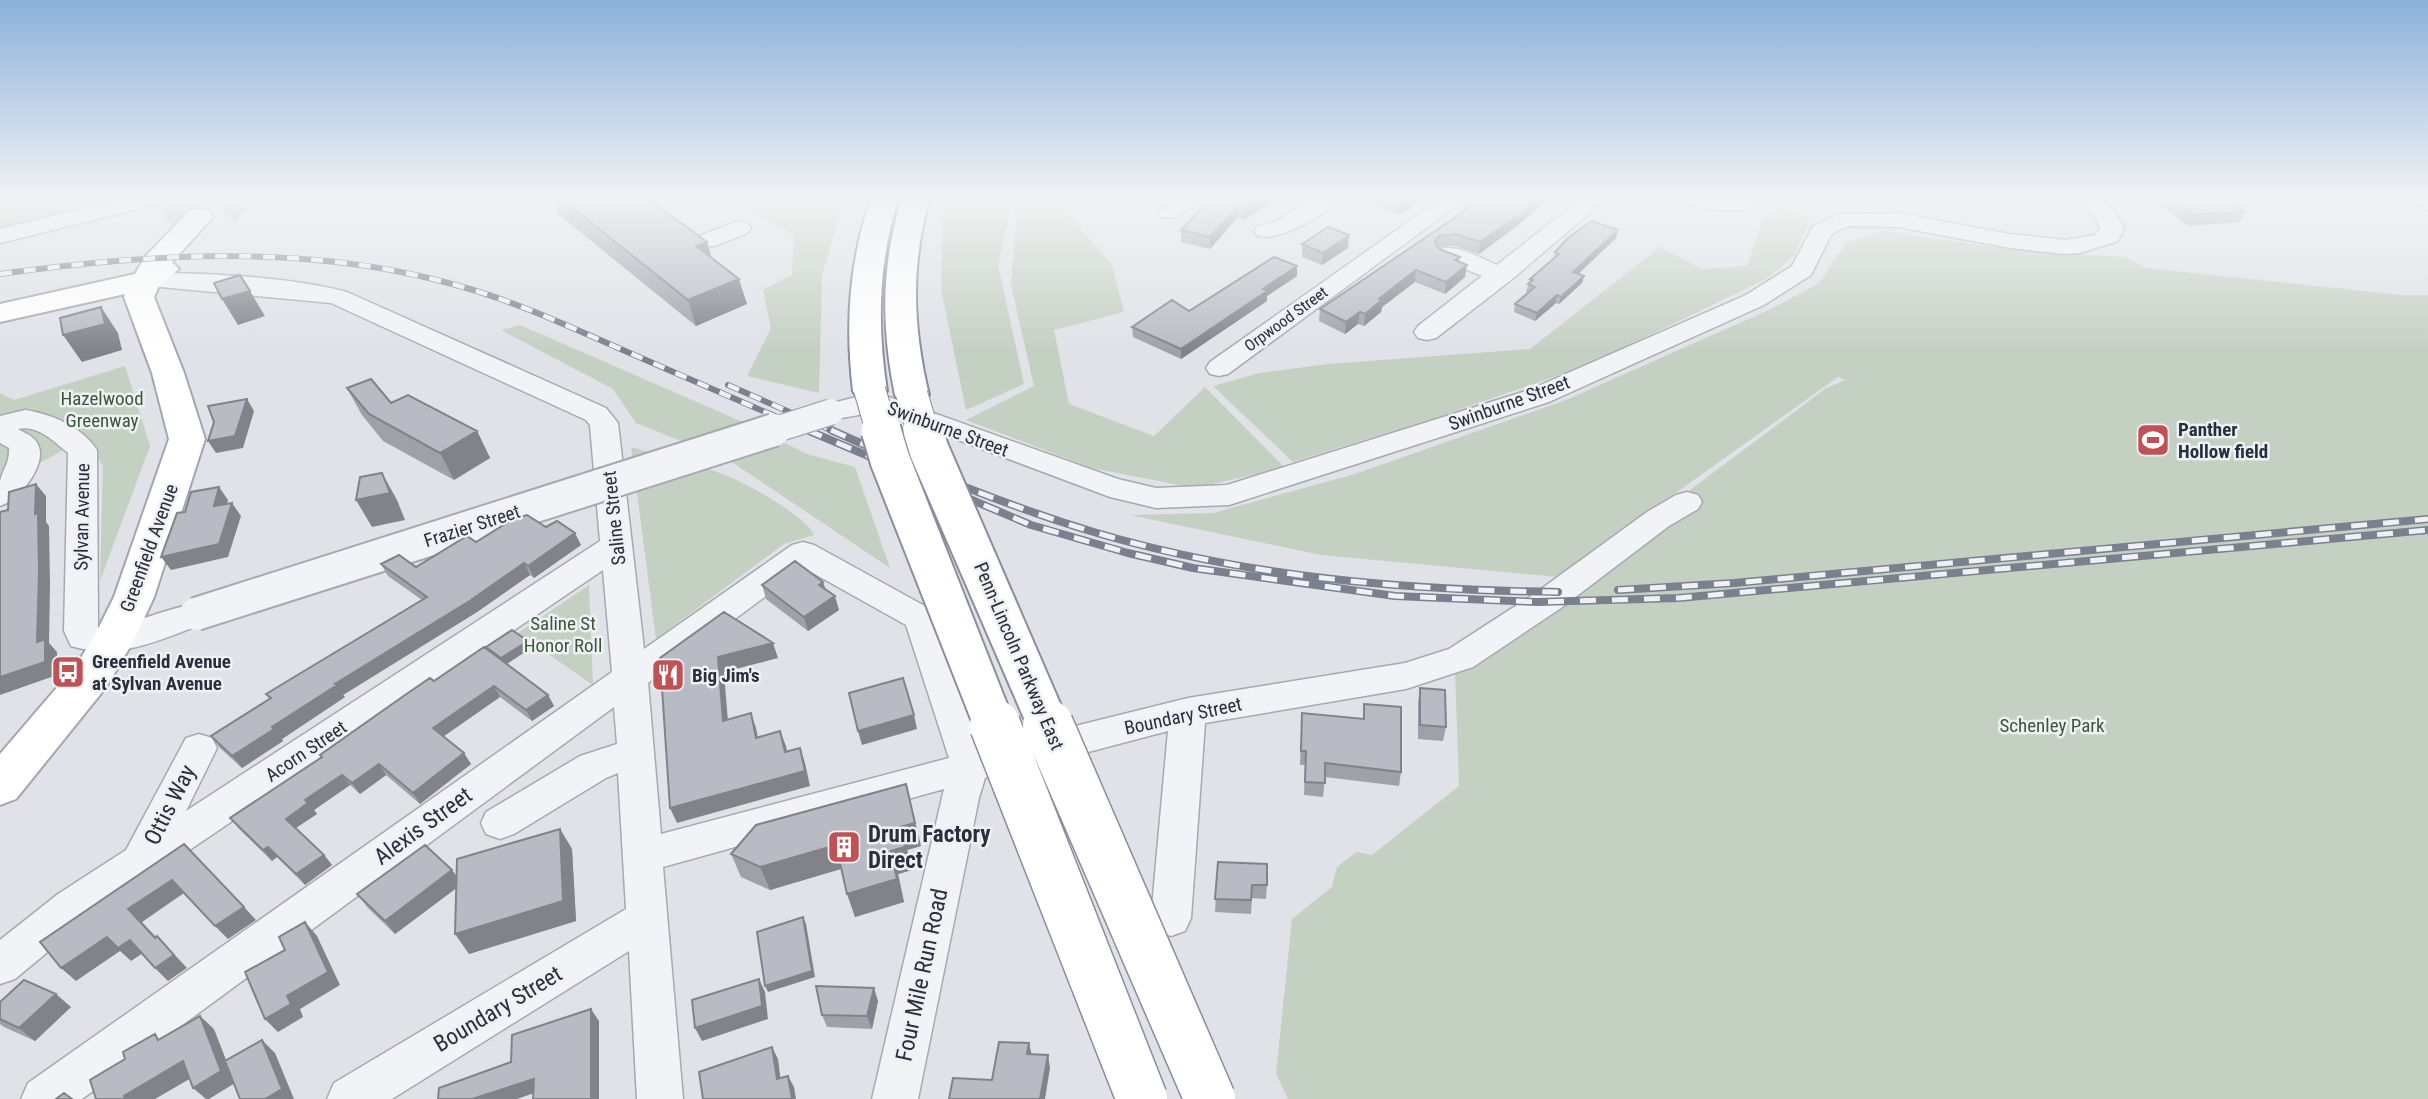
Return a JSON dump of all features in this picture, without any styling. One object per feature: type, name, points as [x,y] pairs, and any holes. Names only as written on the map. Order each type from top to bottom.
[{"type":"main road","name":"Greenfield Avenue","points":[[102,288],[154,249]]},
{"type":"main road","name":"Greenfield Avenue","points":[[0,786],[92,675],[113,640],[135,597],[187,439],[168,373],[139,297],[154,264],[168,249]]},
{"type":"main road","name":"Penn-Lincoln Parkway East","points":[[870,249],[864,296],[864,338],[891,393],[929,450],[1210,1099]]},
{"type":"main road","name":"Penn-Lincoln Parkway East","points":[[903,249],[899,306],[904,364],[891,393],[890,460],[1142,1099]]},
{"type":"main road","points":[[0,313],[102,288],[148,280]]},
{"type":"street","name":"Orpwood Street","points":[[1219,368],[1385,249]]},
{"type":"street","points":[[1427,332],[1533,249]]},
{"type":"street","name":"Swinburne Street","points":[[831,412],[860,404],[886,404],[1077,477],[1119,489],[1176,499],[1230,495],[1539,396],[1755,300],[1802,270],[1812,249]]},
{"type":"street","points":[[1447,254],[1502,275]]},
{"type":"street","name":"Saline Street","points":[[148,280],[179,280],[338,297],[596,414],[604,423],[630,677],[645,919],[660,1099]]},
{"type":"street","name":"Frazier Street","points":[[113,640],[831,412]]},
{"type":"street","name":"Sylvan Avenue","points":[[0,496],[15,482],[25,465],[23,444],[3,433],[2,428],[8,422],[27,419],[51,425],[83,450],[80,631],[83,637],[90,640],[113,640]]},
{"type":"street","name":"Boundary Street","points":[[642,856],[970,767],[1188,712],[1406,676],[1461,658],[1549,600],[1658,519],[1687,502]]},
{"type":"street","name":"Acorn Street","points":[[0,965],[72,907],[617,545]]},
{"type":"street","name":"Alexis Street","points":[[44,1099],[803,553],[920,618],[970,767]]},
{"type":"street","points":[[1171,918],[1188,712]]},
{"type":"street","name":"Ottis Way","points":[[141,861],[199,748]]},
{"type":"street","points":[[499,823],[593,766],[635,753]]},
{"type":"street","name":"Four Mile Run Road","points":[[895,1099],[960,798],[970,767]]},
{"type":"street","name":"Boundary Street","points":[[350,1099],[645,919]]},
{"type":"green space","points":[[793,249],[830,249],[822,275],[819,393],[747,376],[771,328],[763,290],[792,275]]},
{"type":"green space","points":[[942,249],[1002,249],[998,265],[1024,384],[966,410],[941,289]]},
{"type":"green space","points":[[1014,249],[1098,249],[1112,265],[1124,312],[1054,330],[1069,404],[1154,436],[1205,387],[1285,468],[1194,488],[1092,468],[966,420],[1034,386],[1011,285]]},
{"type":"green space","points":[[1657,249],[1664,249],[1703,269],[1747,266],[1752,249],[1797,249],[1794,256],[1766,279],[1588,365],[1438,417],[1293,462],[1213,386],[1260,373],[1328,364],[1530,349]]},
{"type":"green space","name":"Schenley Park","points":[[1842,249],[2009,249],[2124,257],[2146,268],[2401,295],[2428,295],[2428,1099],[1288,1099],[1276,1074],[1292,919],[1332,887],[1337,867],[1356,852],[1372,855],[1459,786],[1455,672],[1546,618],[1674,502],[1825,389],[1845,380],[1838,377],[1558,577],[1321,555],[1130,515],[1213,513],[1355,474],[1566,400],[1773,308],[1819,283]]},
{"type":"green space","points":[[520,325],[745,423],[807,454],[855,467],[890,568],[729,460],[636,423],[613,389],[501,330]]},
{"type":"green space","name":"Hazelwood Greenway","points":[[125,366],[150,446],[100,581],[103,466],[85,438],[0,485],[0,393],[14,400]]},
{"type":"green space","points":[[631,447],[735,479],[788,510],[809,527],[814,535],[784,544],[656,639]]},
{"type":"green space","name":"Saline St Honor Roll","points":[[589,585],[593,685],[518,633]]},
{"type":"building","points":[[624,249],[700,249],[739,279],[688,300]]},
{"type":"building","points":[[1408,249],[1440,249],[1460,257],[1455,260],[1467,265],[1446,282],[1416,270],[1379,299],[1382,300],[1365,314],[1360,312],[1346,322],[1320,309]]},
{"type":"building","points":[[1558,249],[1597,249],[1573,272],[1584,276],[1561,297],[1557,295],[1537,313],[1515,304],[1535,287],[1528,284],[1533,280],[1530,279],[1559,254],[1555,252]]},
{"type":"building","points":[[1274,257],[1297,266],[1263,289],[1267,291],[1181,349],[1132,327],[1172,300],[1189,311]]},
{"type":"building","points":[[240,275],[250,291],[222,299],[214,283]]},
{"type":"building","points":[[101,307],[105,324],[63,335],[60,318]]},
{"type":"building","points":[[371,379],[391,403],[408,395],[477,431],[440,453],[369,414],[347,388]]},
{"type":"building","points":[[247,399],[235,436],[208,441],[214,422],[208,406]]},
{"type":"building","points":[[382,473],[390,493],[356,500],[360,477]]},
{"type":"building","points":[[36,484],[39,572],[37,642],[45,639],[45,662],[0,677],[0,512],[8,510],[9,492]]},
{"type":"building","points":[[219,487],[214,506],[232,503],[219,544],[161,557],[177,513],[185,512],[191,492]]},
{"type":"building","points":[[527,515],[546,527],[557,521],[575,533],[528,566],[524,563],[471,600],[335,684],[337,685],[232,756],[211,736],[271,698],[266,694],[427,597],[381,564],[399,555],[416,567],[467,536],[476,542],[513,519]]},
{"type":"building","points":[[795,561],[823,582],[819,585],[835,596],[804,617],[762,585]]},
{"type":"building","points":[[724,612],[773,643],[718,657],[723,721],[751,713],[756,738],[780,731],[785,752],[800,748],[805,771],[670,808],[660,658]]},
{"type":"building","points":[[512,630],[528,641],[501,658],[486,647]]},
{"type":"building","points":[[484,647],[548,695],[526,710],[494,686],[433,728],[464,753],[413,793],[379,764],[352,783],[342,775],[305,800],[308,803],[286,819],[324,855],[296,874],[268,847],[263,850],[230,818],[322,757],[320,755],[430,678],[434,681]]},
{"type":"building","points":[[903,678],[914,715],[858,731],[849,693]]},
{"type":"building","points":[[1420,688],[1445,690],[1446,727],[1420,725]]},
{"type":"building","points":[[1364,704],[1401,707],[1401,772],[1325,763],[1325,783],[1305,782],[1306,751],[1301,751],[1302,713],[1364,719]]},
{"type":"building","points":[[906,784],[915,823],[900,827],[905,847],[891,851],[897,879],[847,894],[836,845],[760,867],[731,854],[756,825]]},
{"type":"building","points":[[560,829],[563,901],[455,934],[457,859]]},
{"type":"building","points":[[184,844],[244,907],[215,926],[172,880],[128,909],[174,955],[155,968],[130,940],[118,948],[107,937],[61,968],[40,942]]},
{"type":"building","points":[[425,845],[452,870],[385,921],[357,894]]},
{"type":"building","points":[[1218,862],[1267,864],[1267,885],[1252,885],[1251,900],[1215,899]]},
{"type":"building","points":[[803,917],[812,971],[765,986],[757,932]]},
{"type":"building","points":[[305,922],[328,972],[287,996],[291,1004],[265,1019],[245,972],[285,950],[279,937]]},
{"type":"building","points":[[759,979],[762,1006],[695,1028],[692,1000]]},
{"type":"building","points":[[24,980],[56,994],[19,1028],[0,1019],[0,1002]]},
{"type":"building","points":[[816,986],[874,988],[867,1016],[822,1015]]},
{"type":"building","points":[[591,1009],[591,1099],[533,1099],[534,1079],[472,1099],[438,1099],[439,1088],[511,1062],[512,1035]]},
{"type":"building","points":[[200,1016],[221,1071],[193,1088],[183,1061],[124,1096],[125,1099],[96,1099],[90,1080],[125,1059],[123,1052],[155,1034],[158,1040]]},
{"type":"building","points":[[262,1040],[282,1089],[265,1099],[240,1099],[225,1061]]},
{"type":"building","points":[[999,1042],[1029,1043],[1027,1054],[1048,1055],[1040,1099],[949,1099],[953,1078],[992,1080]]},
{"type":"building","points":[[772,1047],[777,1079],[788,1076],[792,1099],[703,1099],[699,1072]]},
{"type":"building","points":[[64,1093],[72,1099],[56,1099]]},
{"type":"railway","points":[[0,274],[116,261],[233,256],[349,263],[406,273],[463,287],[522,307],[811,432]]},
{"type":"railway","points":[[728,385],[835,432]]},
{"type":"railway","points":[[807,430],[1031,525],[1128,553],[1193,568],[1395,596],[1537,602],[1679,598],[2428,530]]},
{"type":"railway","points":[[831,430],[996,499],[1097,533],[1154,548],[1326,578],[1442,588],[1558,592]]},
{"type":"railway","points":[[1618,590],[1734,583],[2428,519]]},
{"type":"place","name":"Panther Hollow field","points":[[2153,440]]},
{"type":"place","name":"Greenfield Avenue at Sylvan Avenue","points":[[68,672]]},
{"type":"place","name":"Big Jim's","points":[[668,675]]},
{"type":"place","name":"Drum Factory Direct","points":[[844,847]]}]
